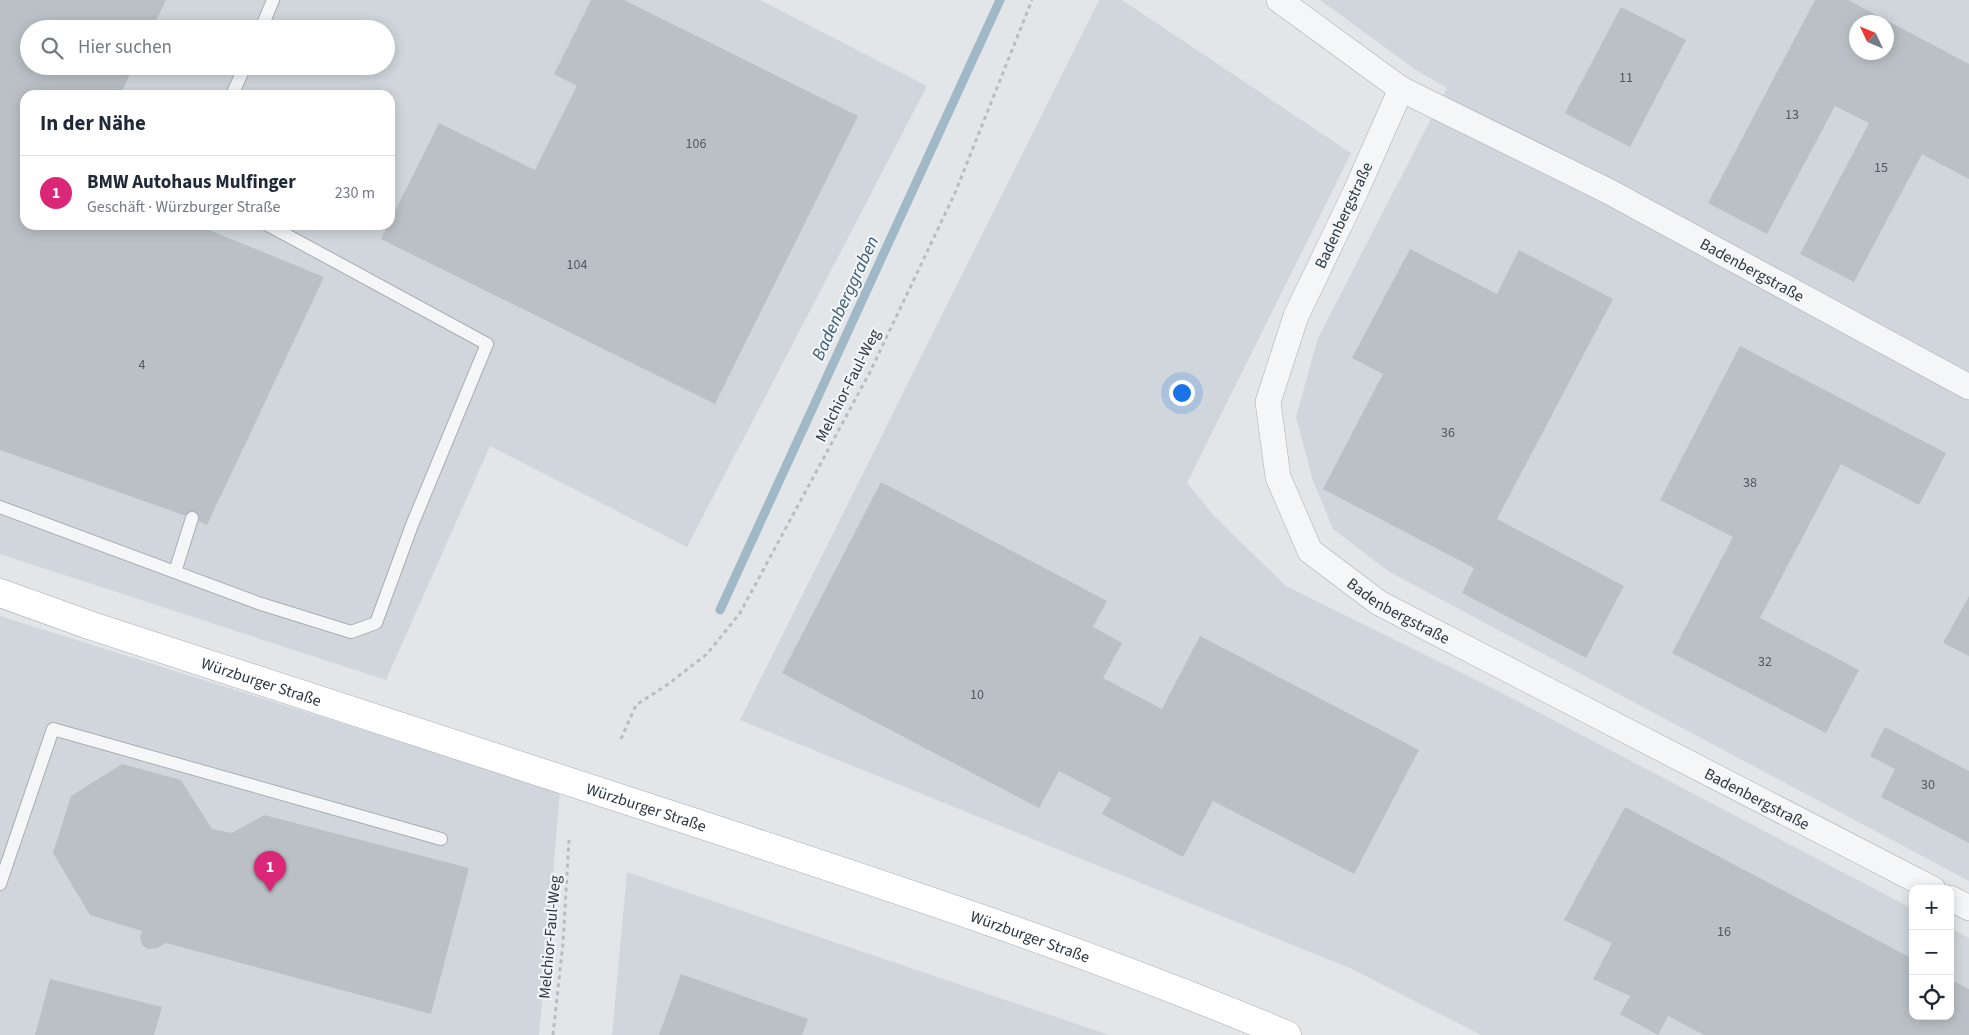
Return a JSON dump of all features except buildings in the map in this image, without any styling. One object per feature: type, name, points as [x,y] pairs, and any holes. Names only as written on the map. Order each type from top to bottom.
[{"type":"main road","name":"Würzburger Straße","points":[[0,593],[92,626],[893,888],[1034,937],[1211,1003],[1287,1035]]},
{"type":"street","name":"Badenbergstraße","points":[[1279,0],[1401,89],[1608,191],[1969,387]]},
{"type":"street","name":"Badenbergstraße","points":[[1401,89],[1355,193],[1296,316],[1268,402],[1278,477],[1310,551],[1379,603],[1926,885]]},
{"type":"street","points":[[1954,900],[1969,908]]},
{"type":"lane","points":[[265,20],[273,0]]},
{"type":"lane","points":[[234,90],[241,75]]},
{"type":"lane","points":[[0,507],[258,603],[351,632],[376,623],[412,525],[487,344],[277,230]]},
{"type":"lane","points":[[175,572],[192,518]]},
{"type":"lane","points":[[0,884],[53,729],[441,839]]},
{"type":"path","name":"Melchior-Faul-Weg","points":[[621,739],[636,704],[667,685],[706,654],[740,613],[870,372],[947,211],[1032,0]]},
{"type":"path","name":"Melchior-Faul-Weg","points":[[553,1035],[563,943],[570,840]]},
{"type":"shaded area","points":[[0,0],[760,0],[927,86],[687,547],[490,446],[386,680],[0,554]]},
{"type":"shaded area","points":[[1099,0],[1122,0],[1351,153],[1187,483],[1214,516],[1286,586],[1492,688],[1909,907],[1909,1020],[1954,1020],[1954,930],[1969,938],[1969,1035],[1481,1035],[1352,969],[740,720]]},
{"type":"shaded area","points":[[1320,0],[1969,0],[1969,881],[1388,571],[1333,529],[1312,478],[1296,417],[1318,338],[1447,88],[1416,70]]},
{"type":"shaded area","points":[[0,616],[560,792],[539,1035],[0,1035]]},
{"type":"shaded area","points":[[627,872],[1109,1035],[612,1035]]},
{"type":"waterway","name":"Badenberggraben","points":[[720,610],[1000,0]]},
{"type":"place","name":"BMW Autohaus Mulfinger","points":[[270,892]]}]
